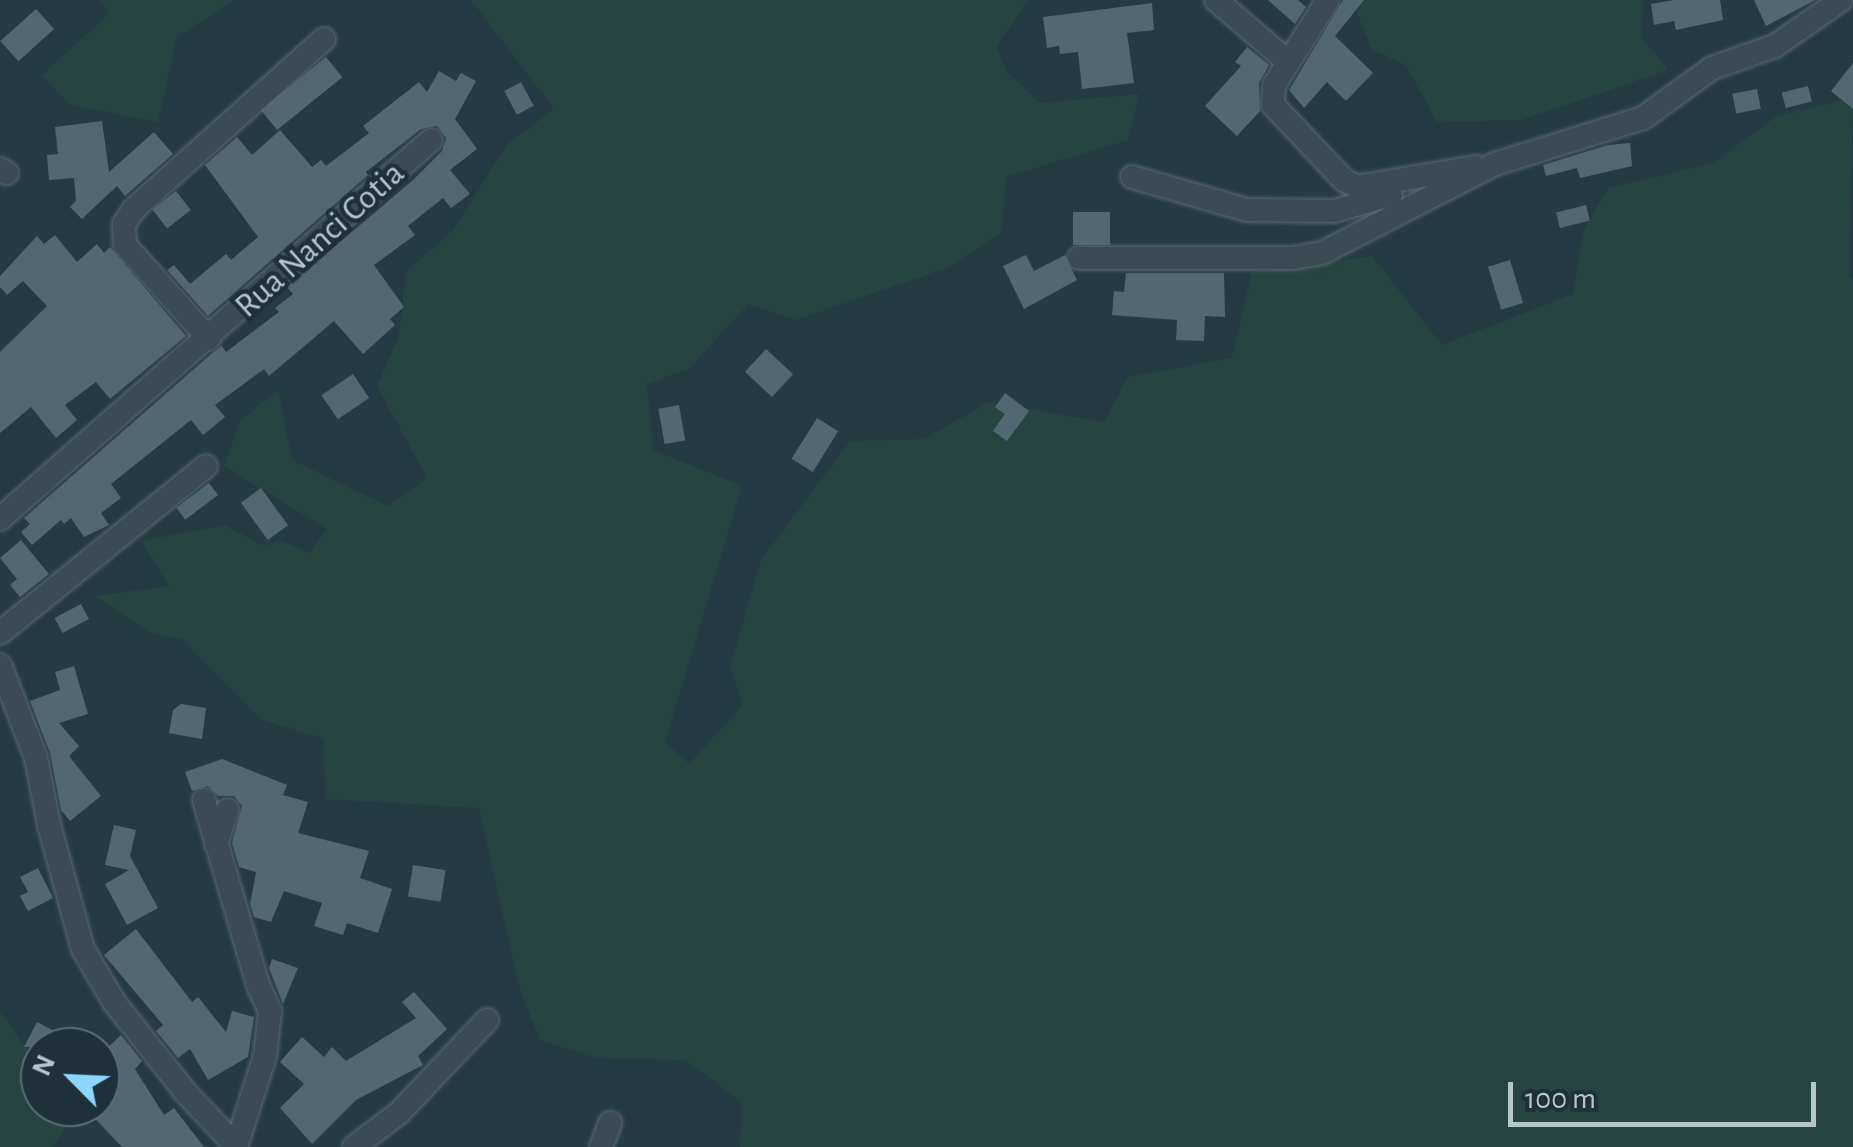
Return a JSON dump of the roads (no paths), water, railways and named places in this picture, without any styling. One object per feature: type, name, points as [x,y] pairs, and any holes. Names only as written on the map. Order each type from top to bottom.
[{"type":"street","points":[[1216,0],[1287,61]]},
{"type":"street","points":[[1328,0],[1287,61],[1271,92],[1273,105],[1344,180],[1364,187],[1494,164],[1643,118],[1712,68],[1775,46],[1841,0]]},
{"type":"street","name":"Rua Nanci Cotia","points":[[209,340],[125,245],[121,232],[134,208],[324,39]]},
{"type":"street","name":"Rua Nanci Cotia","points":[[0,519],[209,340],[431,140]]},
{"type":"street","points":[[1079,258],[1308,257],[1338,247],[1494,164]]},
{"type":"street","points":[[1132,177],[1247,210],[1334,210],[1386,198],[1429,175]]},
{"type":"street","points":[[0,633],[206,466]]},
{"type":"street","points":[[0,665],[36,758],[48,825],[83,949],[134,1028],[236,1147]]},
{"type":"street","points":[[204,800],[270,1024],[236,1147]]},
{"type":"street","points":[[216,844],[228,810]]},
{"type":"street","points":[[354,1147],[399,1113],[487,1020]]},
{"type":"street","points":[[602,1147],[610,1123]]}]
